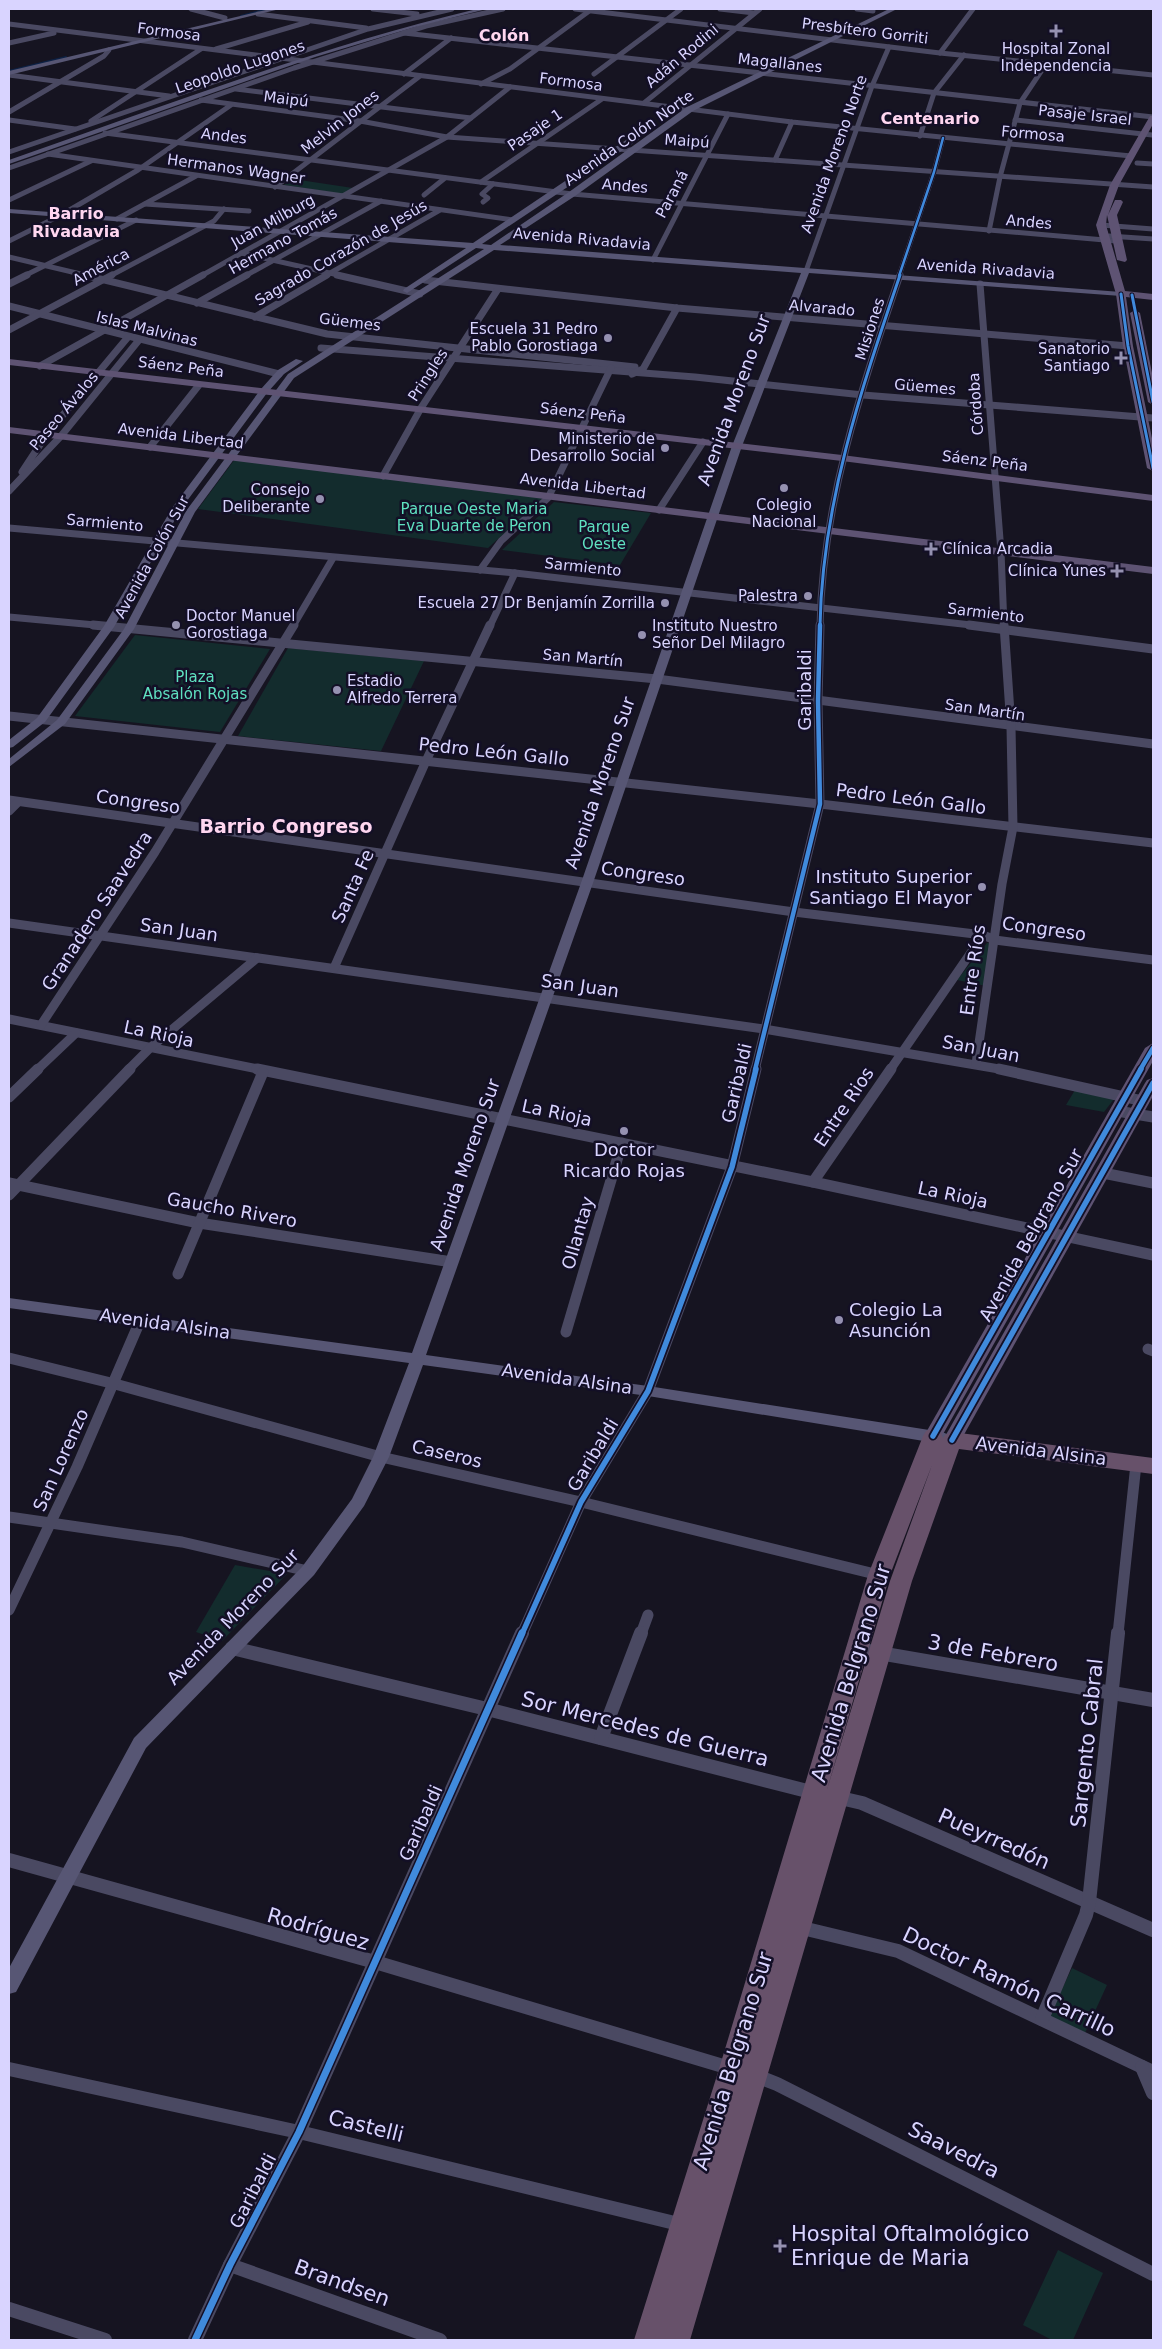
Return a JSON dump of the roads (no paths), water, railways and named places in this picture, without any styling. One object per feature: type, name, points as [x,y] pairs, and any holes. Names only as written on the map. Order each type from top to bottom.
[{"type":"highway","name":"Avenida Alsina","points":[[943,1438],[1145,1465]]},
{"type":"highway","name":"Avenida Belgrano Sur","points":[[648,2340],[683,2225],[798,1927],[856,1649],[879,1575],[943,1438]]},
{"type":"highway","name":"Avenida Belgrano Sur","points":[[676,2340],[743,2072],[826,1795],[879,1654],[943,1438]]},
{"type":"main road","points":[[9,68],[225,18],[277,9]]},
{"type":"main road","name":"Leopoldo Lugones","points":[[9,158],[285,60],[404,24],[469,9]]},
{"type":"main road","name":"Leopoldo Lugones","points":[[9,162],[298,61],[413,26],[484,9]]},
{"type":"main road","name":"Avenida Colón Norte","points":[[494,247],[572,194],[690,109],[894,9]]},
{"type":"main road","name":"Avenida Colón Norte","points":[[656,123],[678,108],[875,10]]},
{"type":"main road","points":[[9,74],[259,11]]},
{"type":"main road","points":[[1153,118],[1148,138],[1115,185],[1102,214],[1101,225],[1121,294],[1128,346],[1148,418],[1153,468]]},
{"type":"main road","name":"Avenida Colón Norte","points":[[478,246],[648,128]]},
{"type":"main road","points":[[1124,268],[1112,215],[1126,186],[1134,160]]},
{"type":"main road","name":"Avenida Rivadavia","points":[[9,211],[980,284],[1121,294],[1131,291],[1153,297]]},
{"type":"main road","name":"Avenida Colón Sur","points":[[9,745],[41,720],[109,627],[177,508],[264,391],[279,374],[478,246]]},
{"type":"main road","name":"Avenida Colón Sur","points":[[9,764],[61,722],[129,629],[192,511],[234,458],[294,374],[335,350],[494,247]]},
{"type":"main road","name":"Avenida Moreno Sur","points":[[9,1986],[140,1743],[308,1571],[358,1502],[381,1457],[587,883],[620,782],[688,592],[737,446],[786,317],[806,271]]},
{"type":"main road","points":[[1131,291],[1136,328],[1142,347],[1153,402]]},
{"type":"main road","points":[[1128,346],[1153,348]]},
{"type":"main road","name":"Sáenz Peña","points":[[9,362],[422,408],[842,458],[1153,498]]},
{"type":"main road","name":"Avenida Libertad","points":[[9,430],[548,498],[712,516],[1153,571]]},
{"type":"main road","name":"Avenida Belgrano Sur","points":[[943,1438],[1048,1232],[1153,1048]]},
{"type":"main road","name":"Avenida Belgrano Sur","points":[[943,1438],[1067,1238],[1153,1083]]},
{"type":"main road","name":"Avenida Alsina","points":[[9,1303],[648,1391],[943,1438]]},
{"type":"street","points":[[191,9],[225,18]]},
{"type":"street","points":[[373,9],[423,15]]},
{"type":"street","points":[[10,151],[285,60],[368,29],[452,9]]},
{"type":"street","points":[[9,168],[200,100],[404,33],[503,9]]},
{"type":"street","name":"Presbítero Gorriti","points":[[575,9],[591,9],[964,56],[1153,75]]},
{"type":"street","points":[[481,84],[510,68],[591,9]]},
{"type":"street","points":[[594,74],[681,9]]},
{"type":"street","points":[[720,9],[754,13]]},
{"type":"street","name":"Adán Rodini","points":[[644,104],[760,9]]},
{"type":"street","points":[[857,9],[875,10]]},
{"type":"street","points":[[940,53],[973,9]]},
{"type":"street","points":[[259,11],[368,29]]},
{"type":"street","points":[[213,50],[311,21]]},
{"type":"street","name":"Formosa","points":[[9,24],[602,99],[858,130],[1008,145],[1153,164]]},
{"type":"street","points":[[9,43],[61,31]]},
{"type":"street","name":"Magallanes","points":[[404,33],[1153,118]]},
{"type":"street","points":[[404,74],[451,38]]},
{"type":"street","name":"Avenida Moreno Norte","points":[[806,271],[858,130],[872,86],[889,47]]},
{"type":"street","points":[[88,126],[87,124],[133,92],[201,49]]},
{"type":"street","points":[[9,112],[104,56],[109,50]]},
{"type":"street","points":[[920,136],[934,93],[964,56]]},
{"type":"street","points":[[989,231],[1000,176],[1020,102],[1046,64]]},
{"type":"street","points":[[9,74],[172,97]]},
{"type":"street","name":"Melvin Jones","points":[[274,187],[312,160],[420,76]]},
{"type":"street","name":"Juan Milburg","points":[[40,366],[390,171],[447,137],[510,87]]},
{"type":"street","points":[[234,89],[470,118]]},
{"type":"street","name":"Pasaje 1","points":[[481,182],[602,99]]},
{"type":"street","name":"Maipú","points":[[200,100],[360,121],[447,137],[1153,187]]},
{"type":"street","points":[[9,240],[61,215],[141,168],[231,105]]},
{"type":"street","name":"Paraná","points":[[653,260],[728,114]]},
{"type":"street","points":[[9,120],[78,129]]},
{"type":"street","name":"Pasaje Israel","points":[[1015,120],[1148,138]]},
{"type":"street","points":[[775,160],[792,122]]},
{"type":"street","name":"Andes","points":[[105,133],[572,194],[989,231],[1116,239],[1153,239]]},
{"type":"street","name":"Misiones","points":[[828,530],[842,458],[934,172],[943,138]]},
{"type":"street","name":"Hermanos Wagner","points":[[45,154],[513,220]]},
{"type":"street","points":[[9,200],[91,160]]},
{"type":"street","points":[[117,219],[196,176]]},
{"type":"street","points":[[424,195],[445,178]]},
{"type":"street","points":[[484,202],[488,198],[482,194],[483,192],[493,184]]},
{"type":"street","name":"Hermano Tomás","points":[[198,303],[381,201]]},
{"type":"street","points":[[145,204],[249,211]]},
{"type":"street","points":[[205,226],[214,221],[224,209]]},
{"type":"street","name":"Sagrado Corazón de Jesús","points":[[255,317],[440,210]]},
{"type":"street","points":[[9,284],[136,220]]},
{"type":"street","points":[[1101,225],[1153,229]]},
{"type":"street","name":"América","points":[[9,330],[205,226]]},
{"type":"street","points":[[241,253],[420,294]]},
{"type":"street","name":"Güemes","points":[[9,257],[255,317],[341,335],[461,348],[611,368],[632,374],[695,377],[863,395],[1148,418]]},
{"type":"street","name":"Alvarado","points":[[425,280],[496,292],[1128,346]]},
{"type":"street","name":"Córdoba","points":[[980,284],[1001,552]]},
{"type":"street","name":"Pringles","points":[[382,476],[422,408],[496,292]]},
{"type":"street","name":"Islas Malvinas","points":[[9,306],[279,374]]},
{"type":"street","points":[[632,374],[640,372],[643,368],[677,308]]},
{"type":"street","name":"Paseo Ávalos","points":[[10,490],[48,434],[128,337]]},
{"type":"street","name":"Paseo Ávalos","points":[[10,490],[61,436],[139,340]]},
{"type":"street","name":"Güemes","points":[[321,348],[454,359],[611,368],[643,368],[695,377]]},
{"type":"street","points":[[480,570],[500,540],[548,498],[611,368]]},
{"type":"street","points":[[150,447],[199,384]]},
{"type":"street","points":[[660,510],[703,442]]},
{"type":"street","name":"Sarmiento","points":[[9,528],[480,570],[820,607],[1153,649]]},
{"type":"street","name":"Garibaldi","points":[[195,2340],[230,2265],[299,2132],[581,1502],[648,1391],[732,1167],[820,804],[818,701],[820,607],[828,530]]},
{"type":"street","name":"Entre Ríos","points":[[976,1064],[1013,827],[1011,728],[1001,552]]},
{"type":"street","name":"Granadero Saavedra","points":[[41,1025],[102,936],[174,824],[226,740],[333,558]]},
{"type":"street","name":"Santa Fe","points":[[334,968],[426,761],[515,574]]},
{"type":"street","name":"San Martín","points":[[9,617],[657,679],[1011,728],[1153,744]]},
{"type":"street","name":"Pedro León Gallo","points":[[9,716],[820,804],[1153,843]]},
{"type":"street","points":[[9,811],[13,801]]},
{"type":"street","name":"Congreso","points":[[13,801],[794,912],[983,935],[994,940],[1153,960]]},
{"type":"street","name":"San Juan","points":[[9,922],[545,997],[902,1051],[976,1064],[1125,1096],[1140,1108]]},
{"type":"street","name":"Entre Rios","points":[[813,1182],[983,935]]},
{"type":"street","points":[[9,1195],[14,1184],[150,1048],[257,958]]},
{"type":"street","name":"La Rioja","points":[[9,1019],[813,1182],[1130,1250],[1153,1257]]},
{"type":"street","points":[[9,1097],[76,1033]]},
{"type":"street","points":[[178,1274],[263,1072]]},
{"type":"street","points":[[1117,1111],[1140,1108],[1153,1117]]},
{"type":"street","name":"Ollantay","points":[[566,1332],[622,1143]]},
{"type":"street","points":[[1103,1173],[1153,1183]]},
{"type":"street","name":"Gaucho Rivero","points":[[14,1184],[199,1223],[452,1262]]},
{"type":"street","name":"San Lorenzo","points":[[9,1610],[51,1524],[115,1384],[140,1321]]},
{"type":"street","name":"Caseros","points":[[9,1358],[115,1384],[381,1457],[581,1502],[879,1575]]},
{"type":"street","name":"Sargento Cabral","points":[[1042,2019],[1086,1915],[1089,1902],[1113,1694],[1145,1465]]},
{"type":"street","points":[[9,1518],[182,1542],[308,1571]]},
{"type":"street","points":[[601,1738],[648,1615]]},
{"type":"street","name":"Sor Mercedes de Guerra","points":[[232,1648],[487,1709],[826,1795]]},
{"type":"street","name":"3 de Febrero","points":[[856,1649],[1153,1700]]},
{"type":"street","name":"Pueyrredón","points":[[826,1795],[862,1803],[1153,1930]]},
{"type":"street","name":"Rodríguez","points":[[9,1860],[375,1962],[743,2072]]},
{"type":"street","name":"Doctor Ramón Carrillo","points":[[798,1927],[898,1951],[1148,2070],[1153,2093]]},
{"type":"street","name":"Castelli","points":[[9,2069],[299,2132],[683,2225]]},
{"type":"street","name":"Saavedra","points":[[743,2072],[785,2088],[1153,2274]]},
{"type":"street","name":"Brandsen","points":[[230,2265],[440,2340]]},
{"type":"street","points":[[9,2309],[106,2340]]},
{"type":"waterway","points":[[241,16],[268,9]]},
{"type":"waterway","points":[[9,71],[66,57]]},
{"type":"place","name":"Hospital Zonal Independencia","points":[[1056,31]]},
{"type":"place","name":"Escuela 31 Pedro Pablo Gorostiaga","points":[[608,338]]},
{"type":"place","name":"Sanatorio Santiago","points":[[1121,358]]},
{"type":"place","name":"Ministerio de Desarrollo Social","points":[[665,448]]},
{"type":"place","name":"Colegio Nacional","points":[[784,488]]},
{"type":"place","name":"Consejo Deliberante","points":[[320,499]]},
{"type":"place","name":"Clínica Arcadia","points":[[931,549]]},
{"type":"place","name":"Clínica Yunes","points":[[1117,571]]},
{"type":"place","name":"Palestra","points":[[808,596]]},
{"type":"place","name":"Escuela 27 Dr Benjamín Zorrilla","points":[[665,603]]},
{"type":"place","name":"Doctor Manuel Gorostiaga","points":[[176,625]]},
{"type":"place","name":"Instituto Nuestro Señor Del Milagro","points":[[642,635]]},
{"type":"place","name":"Estadio Alfredo Terrera","points":[[337,690]]},
{"type":"place","name":"Instituto Superior Santiago El Mayor","points":[[982,887]]},
{"type":"place","name":"Doctor Ricardo Rojas","points":[[624,1131]]},
{"type":"place","name":"Colegio La Asunción","points":[[839,1320]]},
{"type":"place","name":"Hospital Oftalmológico Enrique de Maria","points":[[780,2246]]},
{"type":"district","name":"Colón","points":[[504,35]]},
{"type":"district","name":"Centenario","points":[[930,118]]},
{"type":"district","name":"Barrio Rivadavia","points":[[76,222]]},
{"type":"district","name":"Barrio Congreso","points":[[286,826]]},
{"type":"park label","name":"Parque Oeste Maria Eva Duarte de Peron","points":[[474,518]]},
{"type":"park label","name":"Parque Oeste","points":[[604,536]]},
{"type":"park label","name":"Plaza Absalón Rojas","points":[[195,686]]}]
